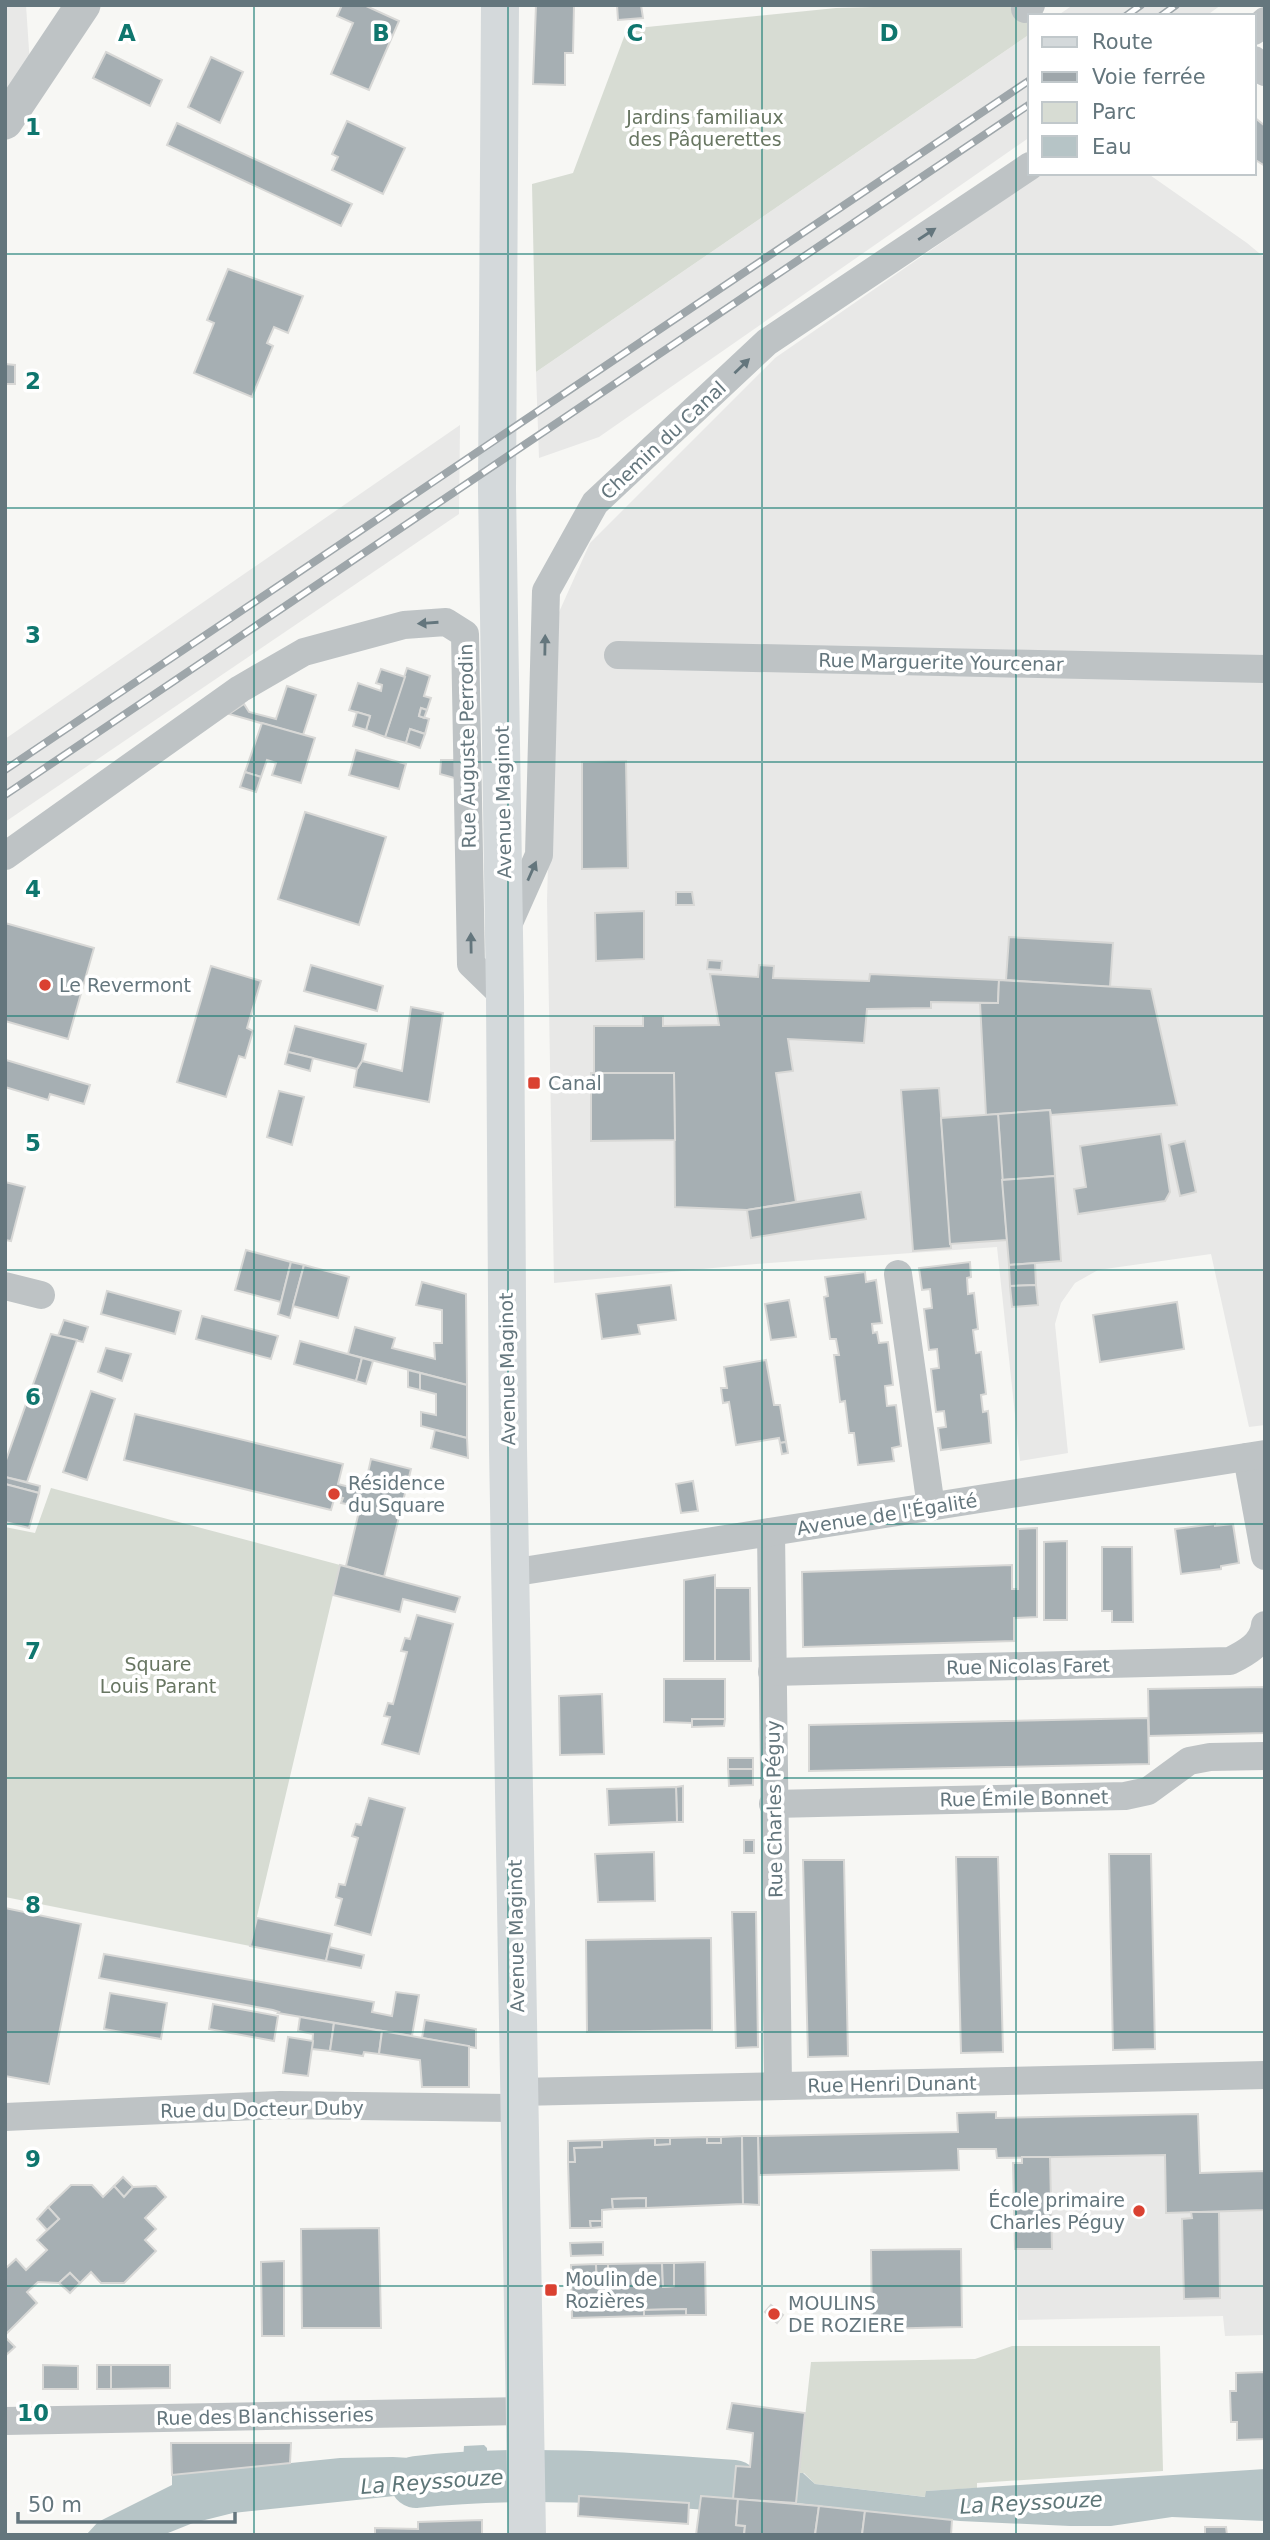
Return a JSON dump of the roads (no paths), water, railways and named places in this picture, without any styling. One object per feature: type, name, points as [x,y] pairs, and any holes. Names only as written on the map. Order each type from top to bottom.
[{"type":"main road","name":"Avenue Maginot","points":[[500,5],[497,489],[510,1573],[527,2525]]},
{"type":"street","points":[[5,122],[83,5]]},
{"type":"street","name":"Chemin du Canal","points":[[504,933],[539,855],[546,591],[595,502],[767,342],[1028,167]]},
{"type":"street","name":"Rue Auguste Perrodin","points":[[5,856],[240,689],[304,652],[404,625],[446,622],[466,634],[471,964],[505,997]]},
{"type":"street","name":"Rue Marguerite Yourcenar","points":[[618,655],[1265,669]]},
{"type":"street","points":[[898,1274],[931,1507]]},
{"type":"street","points":[[5,1286],[41,1295]]},
{"type":"street","points":[[1256,1456],[1265,1556]]},
{"type":"street","name":"Avenue de l'Égalité","points":[[510,1573],[1256,1456]]},
{"type":"street","name":"Rue Charles Péguy","points":[[771,1532],[778,2086]]},
{"type":"street","name":"Rue Nicolas Faret","points":[[772,1672],[1230,1661],[1250,1650],[1264,1631],[1265,1625]]},
{"type":"street","name":"Rue Émile Bonnet","points":[[773,1804],[1125,1796],[1148,1791],[1189,1761],[1210,1757],[1265,1756]]},
{"type":"street","name":"Rue Henri Dunant","points":[[519,2100],[778,2086],[1265,2075]]},
{"type":"street","name":"Rue du Docteur Duby","points":[[5,2117],[280,2105],[519,2100]]},
{"type":"street","name":"Rue des Blanchisseries","points":[[5,2421],[525,2421]]},
{"type":"water","points":[[484,2445],[487,2448],[488,2491],[423,2493],[233,2513],[193,2523],[163,2535],[86,2535],[98,2522],[172,2485],[172,2475],[340,2458],[393,2457],[463,2461],[464,2446]]},
{"type":"water","points":[[575,2458],[722,2476],[723,2465],[736,2466],[733,2499],[575,2489]]},
{"type":"water","points":[[1265,2469],[1265,2521],[1172,2517],[1111,2526],[1070,2526],[960,2521],[796,2503],[799,2473],[803,2473],[815,2484],[925,2497],[926,2491]]},
{"type":"waterway","name":"La Reyssouze","points":[[416,2482],[535,2476],[734,2486]]},
{"type":"railway","points":[[1129,14],[1141,5]]},
{"type":"railway","points":[[1164,14],[1176,5]]},
{"type":"railway","points":[[5,770],[1028,81]]},
{"type":"railway","points":[[5,795],[1028,105]]},
{"type":"place","name":"Le Revermont","points":[[45,985]]},
{"type":"place","name":"Canal","points":[[534,1083]]},
{"type":"place","name":"Résidence du Square","points":[[334,1494]]},
{"type":"place","name":"École primaire Charles Péguy","points":[[1139,2211]]},
{"type":"place","name":"Moulin de Rozières","points":[[551,2290]]},
{"type":"place","name":"MOULINS DE ROZIERE","points":[[774,2314]]},
{"type":"park label","name":"Jardins familiaux des Pâquerettes","points":[[705,128]]},
{"type":"park label","name":"Square Louis Parant","points":[[158,1675]]}]
